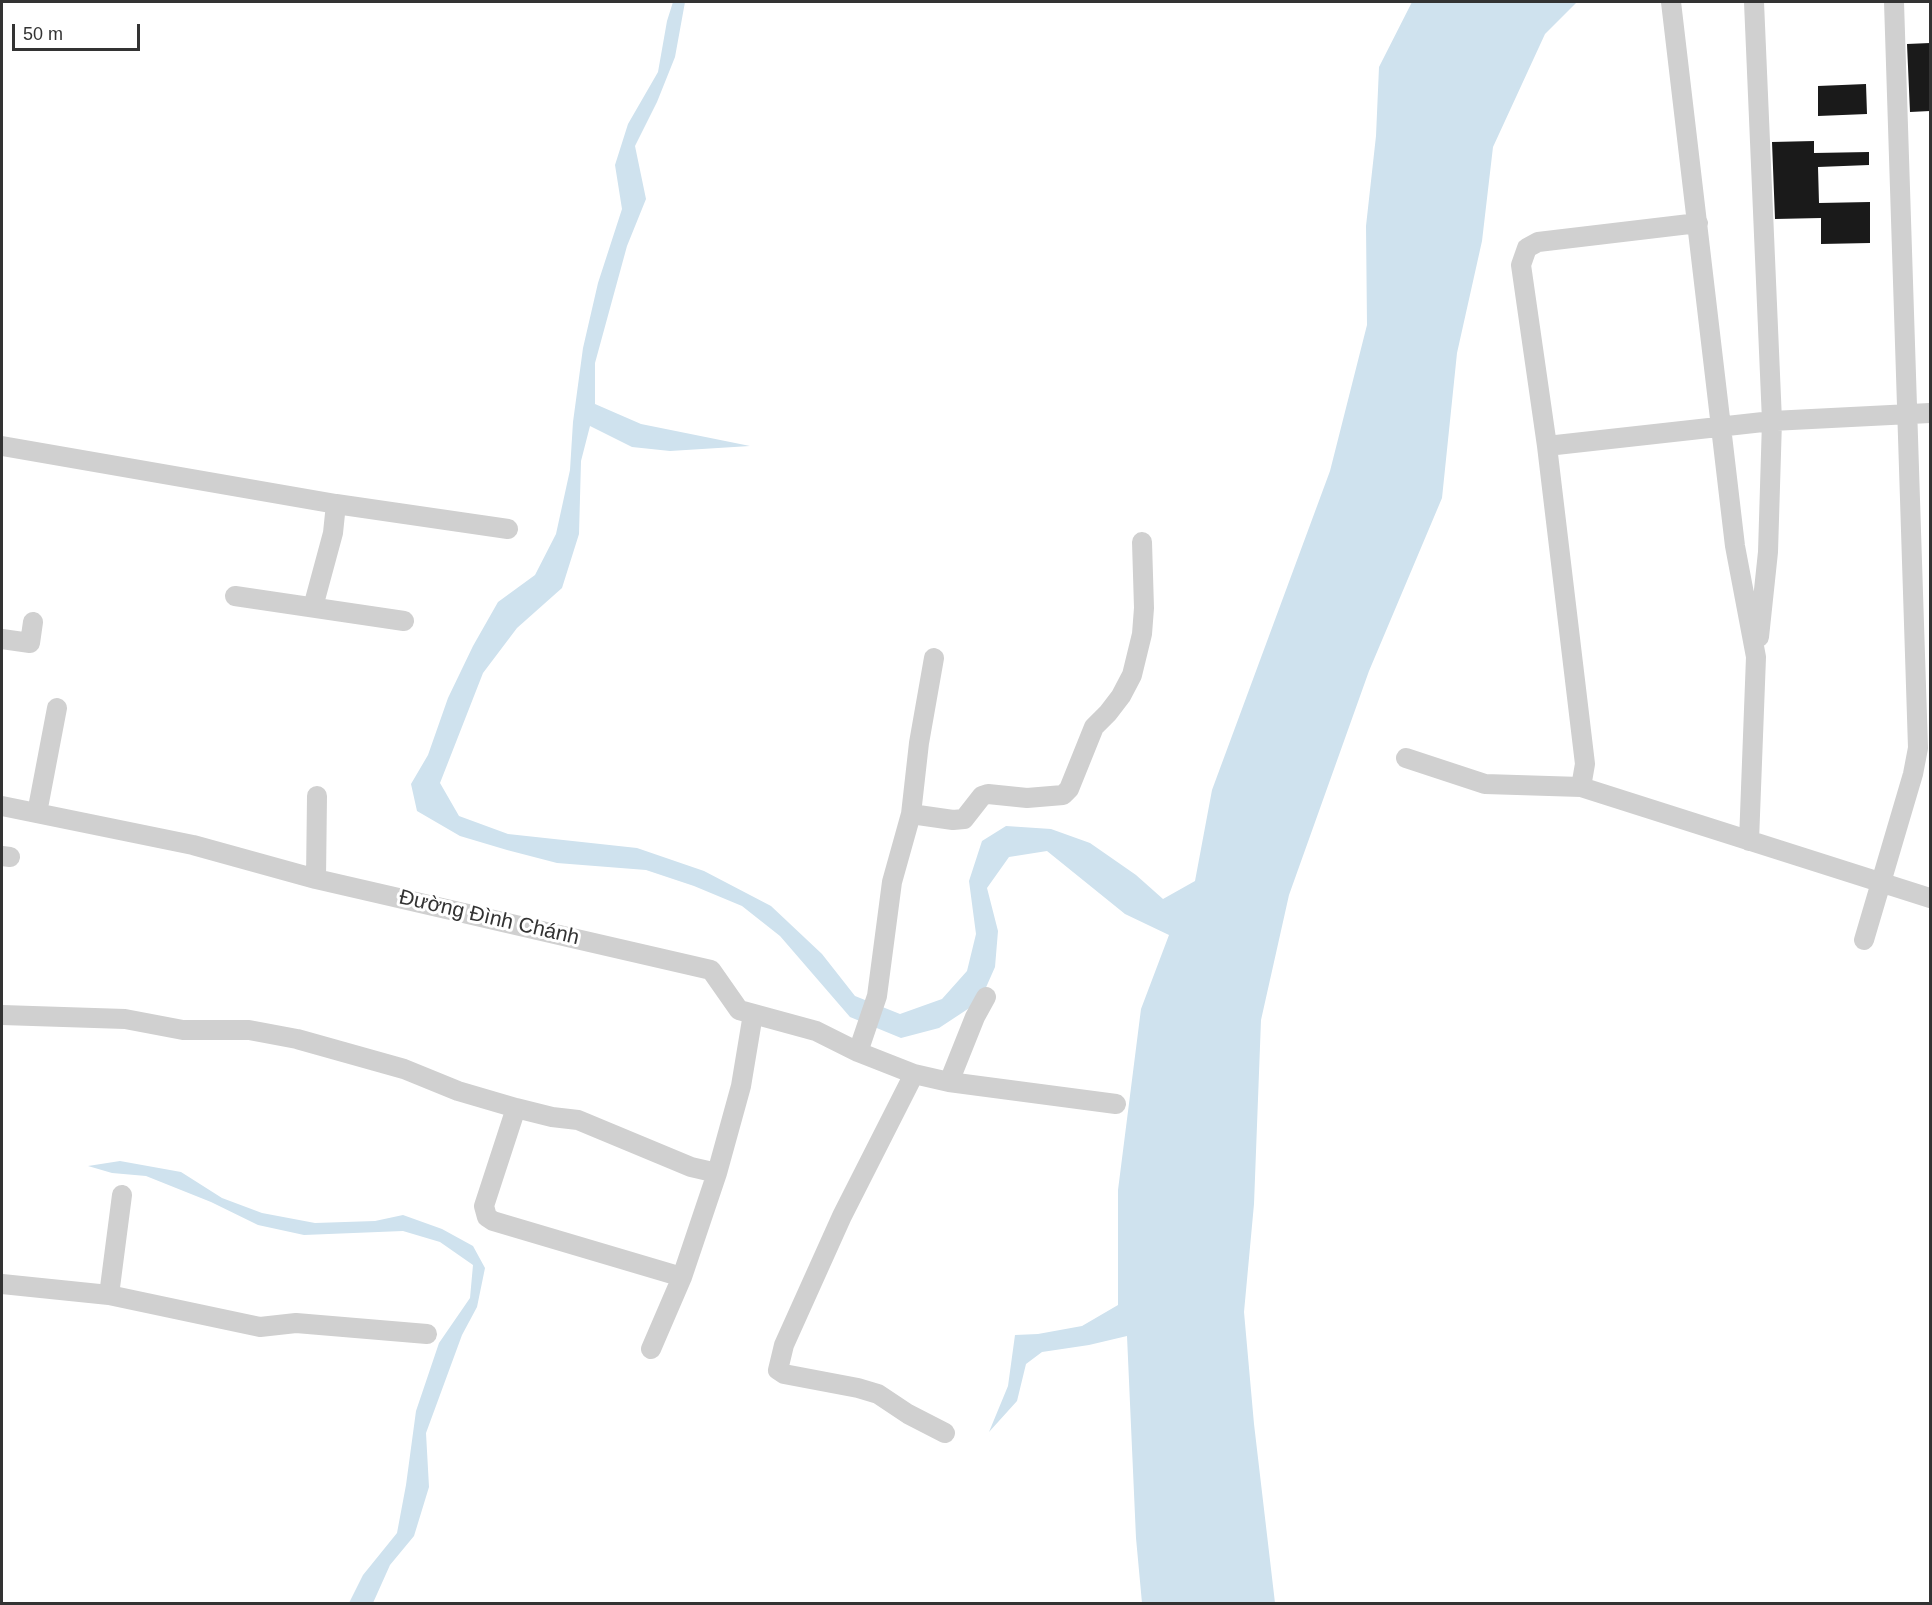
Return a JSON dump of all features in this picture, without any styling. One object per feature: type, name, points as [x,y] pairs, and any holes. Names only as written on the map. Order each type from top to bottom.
[{"type":"street","points":[[1671,2],[1698,223],[1719,426],[1735,546],[1756,657]]},
{"type":"street","points":[[1749,841],[1756,657],[1768,552],[1772,421],[1754,2]]},
{"type":"street","points":[[1864,940],[1881,883],[1922,774],[1918,748],[1894,2]]},
{"type":"street","points":[[1581,787],[1585,764],[1547,446],[1521,266],[1527,249],[1538,242],[1698,223]]},
{"type":"street","points":[[1547,446],[1772,421],[1930,412]]},
{"type":"street","points":[[2,446],[336,504],[508,529]]},
{"type":"street","points":[[313,607],[333,533],[336,504]]},
{"type":"street","points":[[911,814],[953,820],[964,819],[982,796],[988,794],[1036,797],[1063,795],[1069,789],[1094,727],[1121,696],[1132,675],[1142,634],[1144,608],[1142,542]]},
{"type":"street","points":[[235,596],[404,621]]},
{"type":"street","points":[[2,639],[30,643],[33,622]]},
{"type":"street","points":[[858,1052],[874,1003],[892,882],[911,814],[919,743],[934,658]]},
{"type":"street","points":[[37,813],[57,708]]},
{"type":"street","points":[[1406,758],[1485,784],[1581,787],[1930,898]]},
{"type":"street","points":[[316,879],[317,796]]},
{"type":"street","name":"Đường Đình Chánh","points":[[2,806],[193,845],[316,879],[711,970],[739,1010],[816,1031],[858,1052],[914,1074],[949,1082],[1116,1104]]},
{"type":"street","points":[[949,1082],[975,1017],[986,997]]},
{"type":"street","points":[[651,1349],[682,1277],[717,1173],[741,1086],[753,1014]]},
{"type":"street","points":[[2,1015],[124,1019],[183,1029],[249,1030],[297,1039],[404,1069],[458,1091],[516,1108],[552,1117],[578,1120],[691,1167],[717,1173]]},
{"type":"street","points":[[914,1074],[842,1216],[784,1345],[778,1370],[784,1374],[878,1394],[908,1414],[945,1433]]},
{"type":"street","points":[[516,1108],[484,1206],[487,1217],[493,1221],[682,1277]]},
{"type":"street","points":[[109,1295],[122,1194]]},
{"type":"street","points":[[2,1284],[109,1295],[260,1327],[296,1323],[427,1334]]},
{"type":"water","points":[[673,2],[685,2],[675,57],[657,102],[635,146],[646,199],[627,246],[595,363],[595,404],[641,424],[750,446],[670,451],[632,447],[590,426],[581,461],[579,534],[562,588],[517,628],[483,673],[440,783],[459,816],[508,834],[637,848],[704,871],[771,906],[822,954],[855,996],[900,1014],[942,999],[967,971],[976,934],[969,881],[982,841],[1006,826],[1051,829],[1090,843],[1136,875],[1163,899],[1195,881],[1212,790],[1330,471],[1367,325],[1366,226],[1376,136],[1379,67],[1412,2],[1577,2],[1545,34],[1493,147],[1482,241],[1457,353],[1442,498],[1369,671],[1289,895],[1261,1020],[1254,1204],[1244,1312],[1254,1424],[1275,1603],[1142,1603],[1136,1538],[1127,1336],[1089,1345],[1042,1352],[1026,1364],[1017,1401],[989,1432],[1008,1386],[1015,1335],[1038,1334],[1082,1326],[1118,1305],[1118,1190],[1141,1009],[1169,935],[1125,914],[1047,851],[1009,857],[987,888],[998,931],[995,967],[980,1001],[939,1028],[901,1038],[850,1017],[780,936],[742,906],[694,886],[646,870],[557,863],[507,850],[460,836],[417,811],[411,784],[428,755],[448,698],[473,646],[498,602],[535,575],[556,534],[570,470],[573,422],[583,348],[598,283],[622,209],[615,165],[628,124],[658,72],[667,21]]},
{"type":"water","points":[[120,1161],[181,1172],[222,1198],[262,1213],[315,1223],[375,1221],[403,1215],[442,1229],[473,1246],[485,1268],[477,1307],[462,1335],[426,1433],[429,1487],[414,1536],[390,1565],[373,1603],[349,1603],[363,1575],[397,1533],[416,1411],[439,1343],[470,1298],[473,1265],[440,1242],[403,1231],[304,1235],[258,1225],[211,1202],[146,1176],[112,1173],[88,1166]]},
{"type":"building","points":[[1930,43],[1930,111],[1910,112],[1907,44]]},
{"type":"building","points":[[1866,84],[1867,114],[1818,116],[1818,86]]},
{"type":"building","points":[[1814,141],[1814,153],[1869,152],[1869,165],[1818,167],[1819,203],[1870,202],[1870,243],[1821,244],[1821,218],[1775,219],[1772,142]]}]
